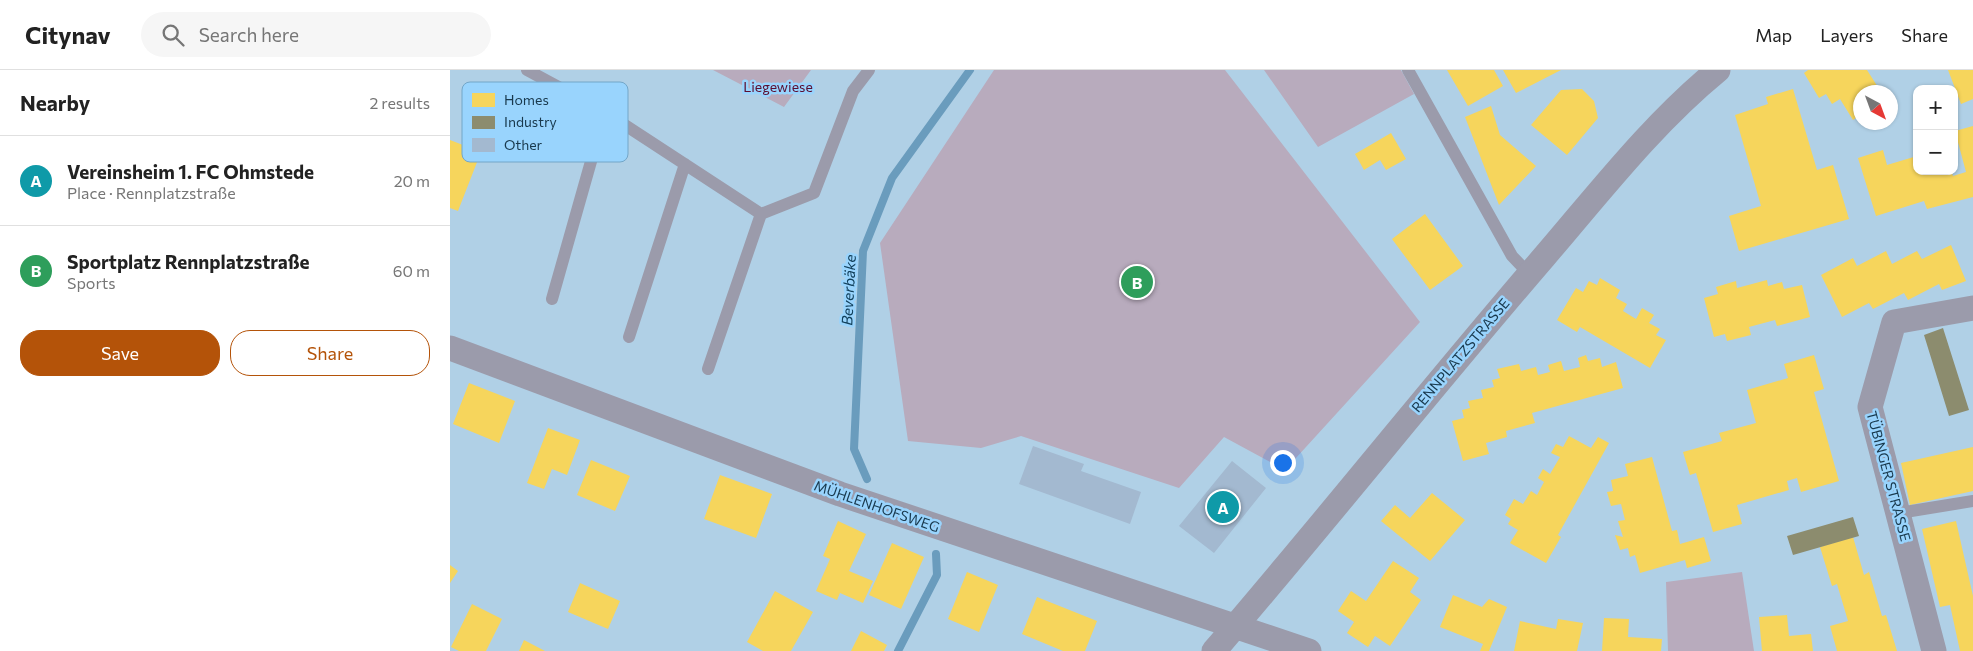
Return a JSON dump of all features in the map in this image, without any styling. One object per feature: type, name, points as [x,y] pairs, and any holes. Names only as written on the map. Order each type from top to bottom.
[{"type":"street","name":"RENNPLATZSTRASSE","points":[[1214,651],[1464,350],[1643,142],[1694,90],[1718,70]]},
{"type":"street","name":"TÜBINGER STRASSE","points":[[1934,651],[1870,407],[1894,322],[1973,308]]},
{"type":"street","name":"MÜHLENHOFSWEG","points":[[450,348],[840,494],[1309,651]]},
{"type":"lane","points":[[527,70],[549,82]]},
{"type":"lane","points":[[708,369],[761,214],[814,193],[852,91],[869,70]]},
{"type":"lane","points":[[1408,70],[1512,256],[1529,274]]},
{"type":"lane","points":[[628,127],[761,214]]},
{"type":"lane","points":[[552,298],[591,162]]},
{"type":"lane","points":[[629,337],[685,164]]},
{"type":"lane","points":[[1899,513],[1973,501]]},
{"type":"green space","name":"Liegewiese","points":[[713,70],[811,70],[784,107]]},
{"type":"green space","points":[[994,70],[1225,70],[1420,322],[1285,470],[1224,437],[1179,488],[1021,436],[981,448],[908,441],[880,243]]},
{"type":"green space","points":[[1264,70],[1401,70],[1414,94],[1318,147]]},
{"type":"green space","points":[[1742,572],[1754,651],[1668,651],[1666,582]]},
{"type":"building: Homes","points":[[1447,70],[1494,70],[1503,86],[1468,106]]},
{"type":"building: Homes","points":[[1503,70],[1561,70],[1516,93]]},
{"type":"building: Homes","points":[[1808,70],[1867,70],[1877,85],[1853,85],[1853,120],[1840,99],[1832,104],[1826,94],[1819,98],[1804,73]]},
{"type":"building: Homes","points":[[1948,70],[1973,70],[1973,99],[1961,104],[1958,96],[1958,85],[1954,85]]},
{"type":"building: Homes","points":[[1582,89],[1594,101],[1598,118],[1567,155],[1531,125],[1561,90]]},
{"type":"building: Homes","points":[[1793,89],[1817,170],[1833,165],[1849,219],[1739,251],[1729,216],[1761,206],[1735,115],[1768,104],[1766,97]]},
{"type":"building: Homes","points":[[1491,106],[1500,135],[1536,166],[1499,205],[1465,117]]},
{"type":"building: Homes","points":[[1973,126],[1973,197],[1927,209],[1924,201],[1876,216],[1858,158],[1883,150],[1887,165],[1913,157],[1913,175],[1958,175],[1966,172],[1958,142],[1958,130]]},
{"type":"building: Homes","points":[[1391,133],[1406,159],[1386,170],[1380,160],[1364,170],[1355,154]]},
{"type":"building: Homes","points":[[450,140],[462,145],[462,162],[477,162],[458,211],[450,208]]},
{"type":"building: Homes","points":[[1425,214],[1463,266],[1430,290],[1392,239]]},
{"type":"building: Homes","points":[[1951,245],[1966,281],[1942,290],[1939,284],[1908,300],[1904,293],[1873,309],[1869,303],[1842,317],[1821,275],[1853,258],[1857,266],[1886,251],[1892,264],[1917,251],[1922,259]]},
{"type":"building: Homes","points":[[1600,278],[1620,290],[1616,298],[1627,304],[1623,311],[1636,319],[1642,308],[1654,315],[1649,323],[1660,329],[1656,335],[1666,340],[1650,368],[1580,327],[1577,332],[1557,320],[1576,288],[1583,292],[1589,281],[1597,285]]},
{"type":"building: Homes","points":[[1767,280],[1768,286],[1782,282],[1784,289],[1802,285],[1810,317],[1777,326],[1775,320],[1749,327],[1751,335],[1727,341],[1725,334],[1714,337],[1704,298],[1718,294],[1716,287],[1736,281],[1737,288]]},
{"type":"building: Homes","points":[[1586,355],[1588,361],[1600,358],[1602,367],[1616,362],[1623,388],[1532,413],[1535,423],[1506,431],[1507,437],[1486,443],[1489,454],[1463,461],[1452,421],[1464,418],[1462,410],[1470,408],[1468,401],[1483,398],[1481,390],[1494,387],[1492,380],[1500,378],[1497,369],[1519,364],[1521,371],[1536,367],[1538,375],[1550,372],[1548,365],[1561,361],[1564,371],[1580,367],[1578,358]]},
{"type":"building: Homes","points":[[1814,355],[1824,389],[1814,392],[1839,481],[1801,492],[1797,478],[1787,481],[1789,490],[1737,505],[1742,524],[1713,532],[1696,473],[1690,475],[1683,452],[1722,441],[1719,433],[1756,423],[1747,390],[1788,378],[1784,364]]},
{"type":"building: Homes","points":[[469,383],[515,401],[499,443],[453,424]]},
{"type":"building: Homes","points":[[548,428],[580,440],[567,475],[552,469],[544,489],[527,483]]},
{"type":"building: Homes","points":[[1569,436],[1591,448],[1598,437],[1609,443],[1558,535],[1561,537],[1546,563],[1510,543],[1518,530],[1508,524],[1511,519],[1505,515],[1514,499],[1523,504],[1531,491],[1537,495],[1544,482],[1538,478],[1543,469],[1550,474],[1560,457],[1551,453],[1556,444],[1563,447]]},
{"type":"building: Homes","points":[[1973,447],[1973,491],[1910,505],[1901,463]]},
{"type":"building: Homes","points":[[1652,457],[1672,531],[1677,530],[1680,544],[1704,537],[1711,561],[1687,568],[1685,560],[1640,573],[1635,555],[1630,557],[1628,548],[1620,550],[1615,535],[1623,537],[1618,521],[1625,520],[1621,504],[1611,506],[1607,492],[1613,491],[1611,480],[1628,476],[1625,464]]},
{"type":"building: Homes","points":[[591,460],[630,476],[615,511],[577,495]]},
{"type":"building: Homes","points":[[720,475],[772,494],[756,538],[704,519]]},
{"type":"building: Homes","points":[[1432,493],[1465,520],[1430,561],[1381,521],[1395,505],[1410,518]]},
{"type":"building: Homes","points":[[838,521],[866,534],[849,571],[873,581],[863,603],[840,593],[837,600],[816,591],[830,559],[823,556]]},
{"type":"building: Homes","points":[[1956,521],[1973,596],[1973,651],[1960,651],[1950,605],[1940,607],[1922,529]]},
{"type":"building: Homes","points":[[1853,537],[1864,575],[1869,572],[1882,616],[1886,615],[1897,651],[1837,651],[1830,626],[1848,621],[1837,584],[1832,586],[1820,547]]},
{"type":"building: Homes","points":[[892,543],[924,557],[901,609],[869,595]]},
{"type":"building: Homes","points":[[1393,561],[1419,578],[1410,592],[1421,600],[1390,646],[1375,636],[1368,647],[1347,633],[1354,622],[1338,611],[1351,591],[1366,601]]},
{"type":"building: Homes","points":[[450,565],[458,571],[450,583]]},
{"type":"building: Homes","points":[[967,572],[998,585],[979,632],[948,619]]},
{"type":"building: Homes","points":[[580,583],[620,601],[608,629],[568,612]]},
{"type":"building: Homes","points":[[775,591],[813,612],[791,651],[763,651],[747,642]]},
{"type":"building: Homes","points":[[1453,595],[1482,607],[1489,599],[1507,607],[1489,651],[1480,651],[1483,644],[1440,627]]},
{"type":"building: Homes","points":[[1037,597],[1097,621],[1085,651],[1063,651],[1022,634]]},
{"type":"building: Homes","points":[[472,604],[502,619],[486,651],[459,651],[451,647]]},
{"type":"building: Homes","points":[[1787,615],[1789,636],[1811,634],[1813,651],[1762,651],[1759,617]]},
{"type":"building: Homes","points":[[1604,618],[1629,619],[1628,637],[1662,639],[1661,651],[1602,651]]},
{"type":"building: Homes","points":[[1558,619],[1583,623],[1577,651],[1514,651],[1520,621],[1556,629]]},
{"type":"building: Homes","points":[[861,631],[887,645],[884,651],[851,651]]},
{"type":"building: Homes","points":[[524,640],[545,651],[519,651]]},
{"type":"building: Industry","points":[[1943,328],[1969,410],[1949,416],[1924,335]]},
{"type":"building: Industry","points":[[1853,517],[1859,536],[1793,555],[1787,536]]},
{"type":"building: Other","points":[[1033,446],[1084,464],[1081,471],[1141,492],[1130,524],[1019,484]]},
{"type":"building: Other","points":[[1232,461],[1266,488],[1214,553],[1179,526]]},
{"type":"waterway","name":"Beverbäke","points":[[867,479],[854,449],[863,251],[892,178],[970,70]]},
{"type":"waterway","name":"Beverbäke","points":[[898,651],[937,575],[936,554]]},
{"type":"place","name":"Sportplatz Rennplatzstraße","points":[[1137,282]]},
{"type":"place","name":"Vereinsheim 1. FC Ohmstede","points":[[1223,507]]}]
